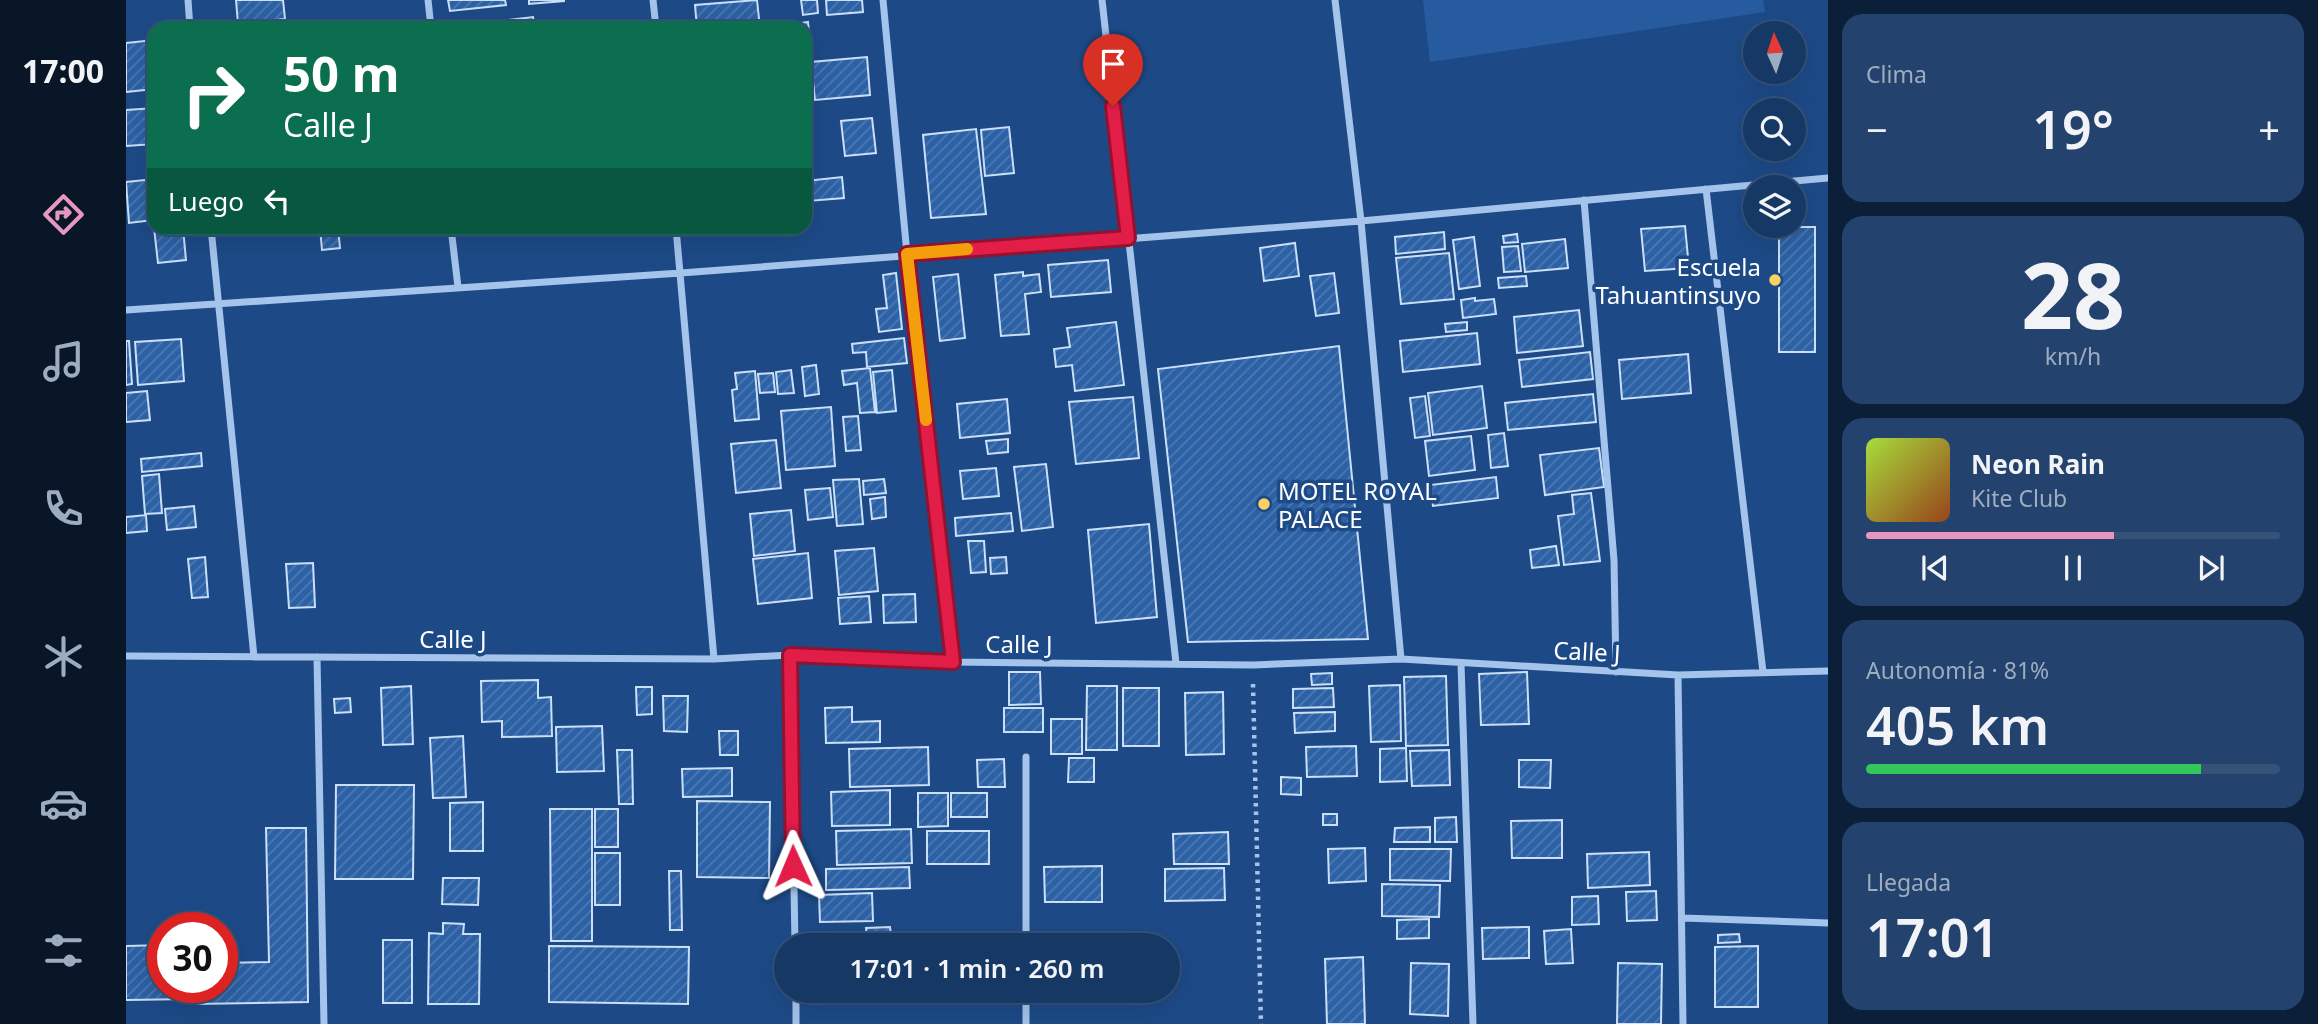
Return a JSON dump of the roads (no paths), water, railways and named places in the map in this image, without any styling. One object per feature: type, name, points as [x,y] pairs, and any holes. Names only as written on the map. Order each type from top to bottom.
[{"type":"street","points":[[188,0],[190,21]]},
{"type":"street","points":[[428,0],[430,21]]},
{"type":"street","points":[[653,0],[655,21]]},
{"type":"street","points":[[883,0],[907,254],[953,662]]},
{"type":"street","points":[[1102,0],[1176,663]]},
{"type":"street","points":[[1335,0],[1361,221],[1401,659]]},
{"type":"street","points":[[126,310],[219,306],[1361,221],[1828,178]]},
{"type":"street","points":[[1706,189],[1763,672]]},
{"type":"street","points":[[1584,200],[1614,559],[1616,672]]},
{"type":"street","points":[[212,235],[254,657]]},
{"type":"street","points":[[452,235],[458,287]]},
{"type":"street","points":[[677,235],[714,659]]},
{"type":"street","points":[[790,655],[795,933]]},
{"type":"street","name":"Calle J","points":[[126,656],[714,659],[790,655],[953,662],[1253,665],[1401,659],[1678,675],[1828,671]]},
{"type":"street","points":[[317,657],[324,1024]]},
{"type":"street","points":[[1461,664],[1474,1024]]},
{"type":"street","points":[[1678,675],[1683,1024]]},
{"type":"street","points":[[1026,757],[1026,933]]},
{"type":"street","points":[[1682,918],[1828,923]]},
{"type":"street","points":[[796,1003],[796,1024]]},
{"type":"street","points":[[1026,1003],[1026,1024]]},
{"type":"place","name":"Escuela Tahuantinsuyo","points":[[1775,280]]},
{"type":"place","name":"MOTEL ROYAL PALACE","points":[[1264,504]]}]
